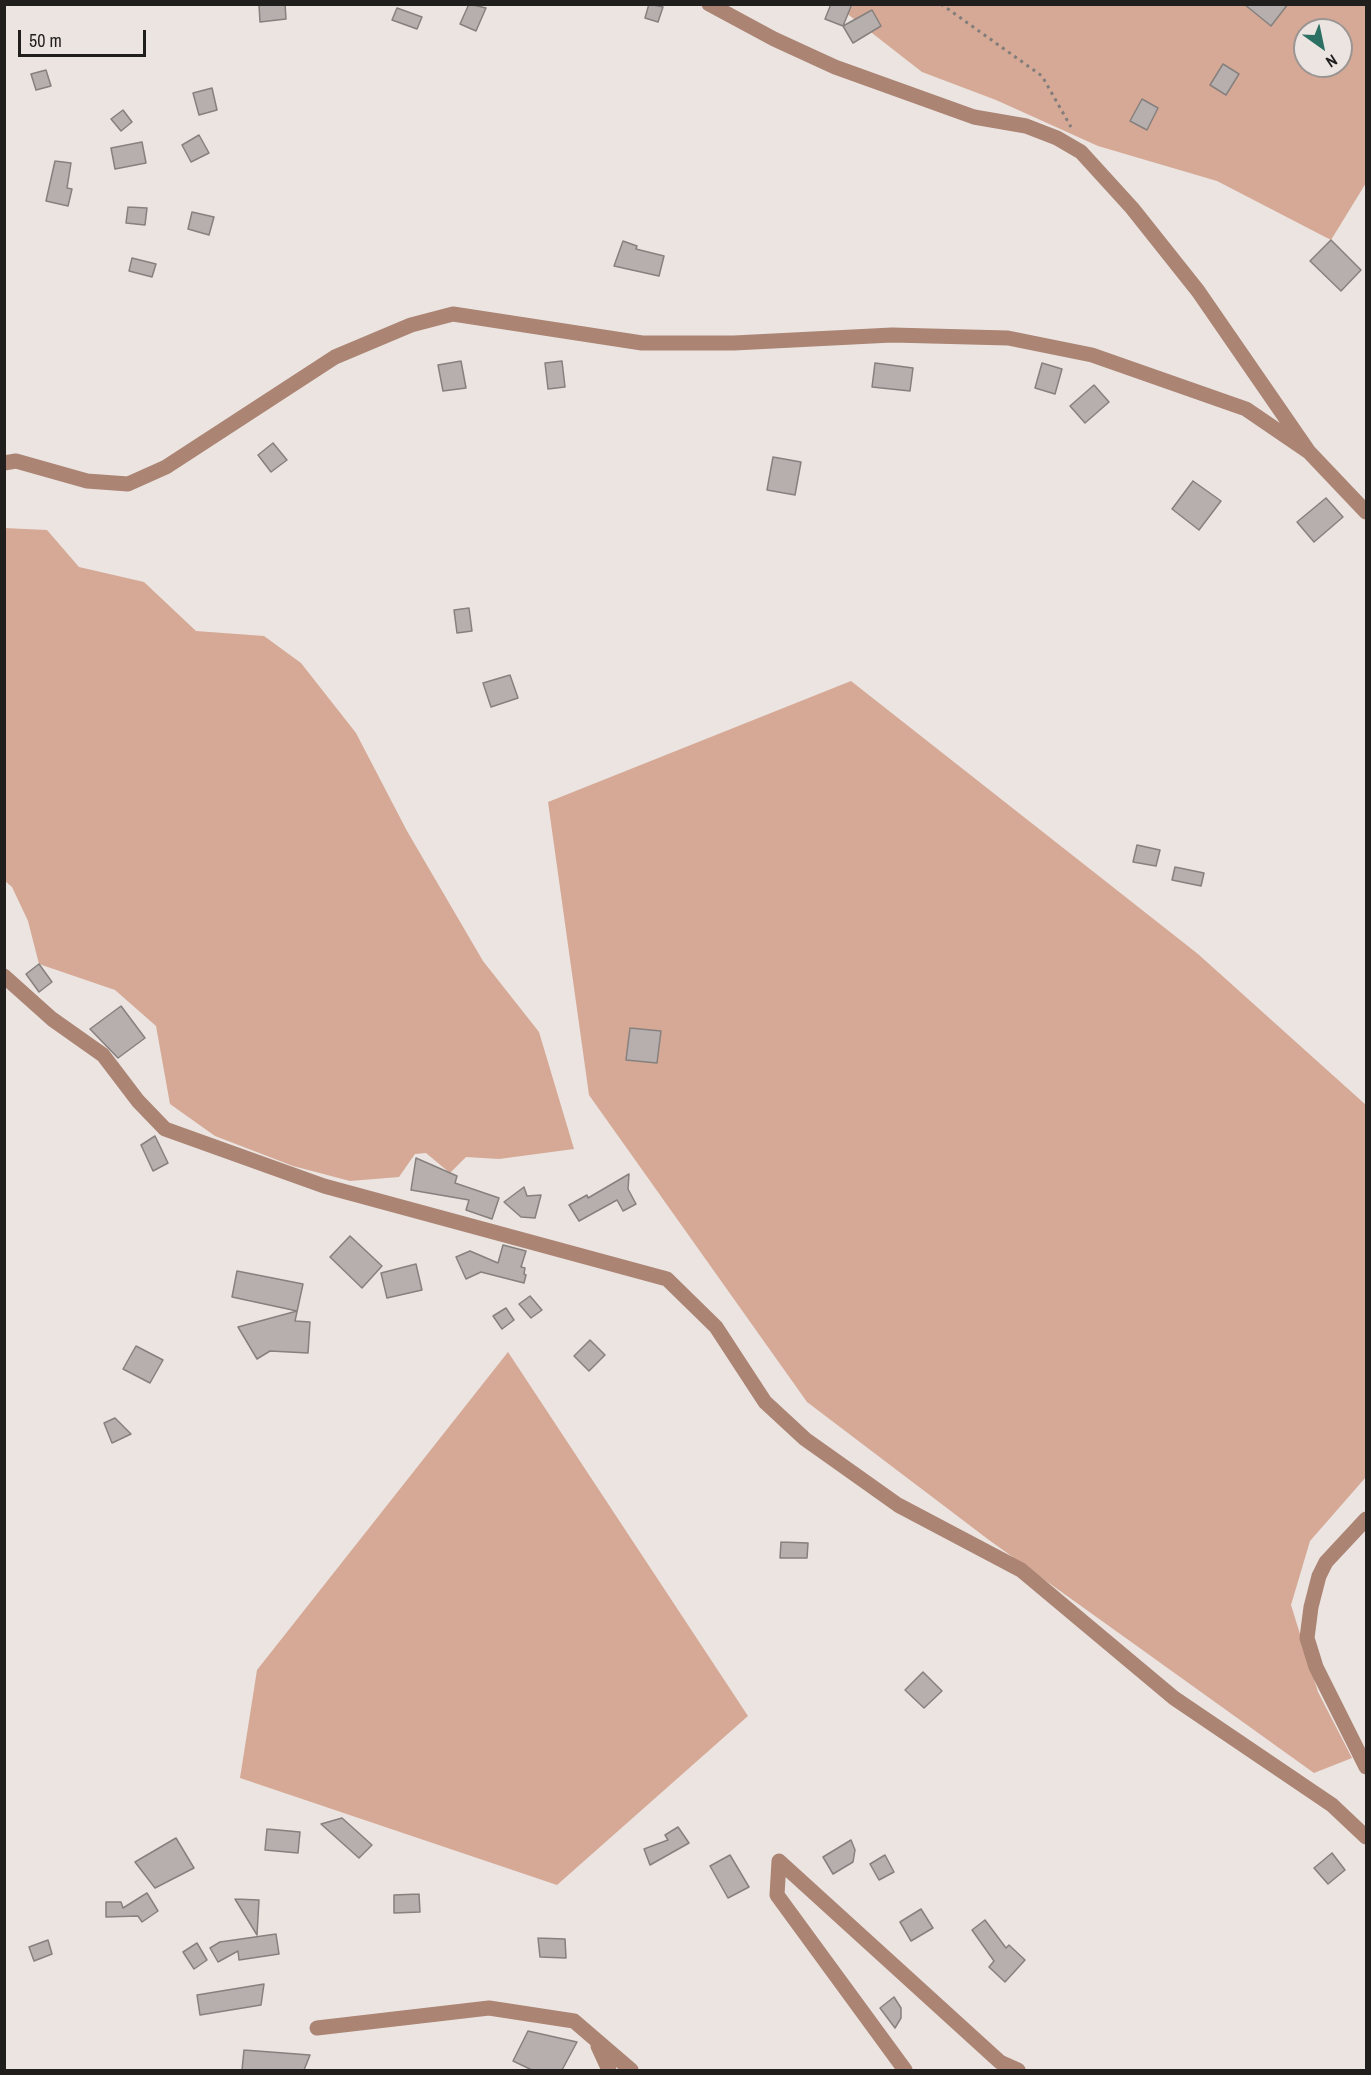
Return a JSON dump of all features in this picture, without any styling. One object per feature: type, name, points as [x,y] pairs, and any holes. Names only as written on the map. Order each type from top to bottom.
[{"type":"street","points":[[710,4],[774,39],[835,67],[974,117],[1026,126],[1058,138],[1081,152],[1132,208],[1198,291],[1310,452],[1366,512]]},
{"type":"street","points":[[4,463],[16,461],[87,481],[128,484],[166,467],[335,357],[411,325],[453,314],[642,343],[734,343],[892,335],[1008,338],[1092,355],[1246,409],[1310,452]]},
{"type":"street","points":[[4,976],[52,1019],[103,1055],[138,1101],[165,1129],[324,1186],[667,1279],[716,1327],[765,1402],[805,1439],[898,1505],[1021,1570],[1174,1698],[1332,1805],[1366,1837]]},
{"type":"street","points":[[1366,1519],[1323,1569],[1313,1595],[1307,1638],[1316,1667],[1366,1767]]},
{"type":"street","points":[[905,2070],[777,1894],[779,1861],[1000,2062],[1018,2070]]},
{"type":"street","points":[[317,2028],[489,2008],[574,2021],[631,2070]]},
{"type":"street","points":[[595,2040],[609,2070]]},
{"type":"path","points":[[941,4],[1042,76],[1074,134]]},
{"type":"shaded area","points":[[836,5],[1366,5],[1366,183],[1331,240],[1217,181],[1098,146],[996,100],[922,72]]},
{"type":"shaded area","points":[[4,528],[47,530],[79,567],[144,582],[196,631],[264,636],[301,663],[356,733],[407,831],[483,961],[539,1032],[574,1149],[499,1159],[466,1157],[450,1173],[426,1153],[415,1154],[399,1177],[350,1181],[293,1166],[215,1136],[170,1104],[156,1026],[115,990],[39,964],[28,921],[12,887],[5,881]]},
{"type":"shaded area","points":[[851,681],[1198,954],[1366,1105],[1366,1477],[1310,1541],[1291,1605],[1318,1692],[1352,1758],[1314,1773],[989,1540],[807,1402],[589,1095],[548,802]]},
{"type":"shaded area","points":[[508,1352],[748,1716],[557,1885],[240,1778],[257,1670]]},
{"type":"building","points":[[285,4],[286,19],[260,22],[259,5]]},
{"type":"building","points":[[469,4],[486,8],[476,31],[460,24]]},
{"type":"building","points":[[649,4],[663,7],[658,22],[645,18]]},
{"type":"building","points":[[831,4],[852,4],[843,26],[825,19]]},
{"type":"building","points":[[1244,4],[1288,4],[1271,26]]},
{"type":"building","points":[[397,8],[422,17],[417,29],[392,20]]},
{"type":"building","points":[[872,10],[881,26],[853,43],[843,26]]},
{"type":"building","points":[[1223,64],[1239,74],[1226,95],[1210,85]]},
{"type":"building","points":[[46,70],[51,86],[36,90],[31,74]]},
{"type":"building","points":[[212,88],[217,110],[199,115],[193,93]]},
{"type":"building","points":[[1142,99],[1158,108],[1147,130],[1130,121]]},
{"type":"building","points":[[123,110],[132,122],[121,131],[111,119]]},
{"type":"building","points":[[199,135],[209,153],[191,162],[182,145]]},
{"type":"building","points":[[142,142],[146,163],[115,169],[111,148]]},
{"type":"building","points":[[55,161],[71,163],[67,188],[72,189],[68,206],[46,201]]},
{"type":"building","points":[[128,207],[147,208],[145,225],[126,223]]},
{"type":"building","points":[[192,212],[214,217],[209,235],[188,229]]},
{"type":"building","points":[[1331,240],[1361,270],[1341,291],[1310,261]]},
{"type":"building","points":[[623,241],[637,246],[636,249],[664,256],[659,276],[614,266]]},
{"type":"building","points":[[132,258],[156,264],[152,277],[129,271]]},
{"type":"building","points":[[461,361],[466,388],[443,391],[438,365]]},
{"type":"building","points":[[562,361],[565,387],[548,389],[545,363]]},
{"type":"building","points":[[875,363],[913,368],[910,391],[872,387]]},
{"type":"building","points":[[1042,363],[1062,369],[1055,394],[1035,388]]},
{"type":"building","points":[[1094,385],[1109,402],[1085,423],[1070,406]]},
{"type":"building","points":[[273,443],[287,460],[271,472],[258,455]]},
{"type":"building","points":[[773,457],[801,462],[795,495],[767,490]]},
{"type":"building","points":[[1193,481],[1221,501],[1199,530],[1172,509]]},
{"type":"building","points":[[1326,498],[1343,517],[1314,542],[1297,522]]},
{"type":"building","points":[[469,608],[472,631],[457,633],[454,610]]},
{"type":"building","points":[[510,675],[518,698],[491,707],[483,683]]},
{"type":"building","points":[[1137,845],[1160,850],[1156,866],[1133,862]]},
{"type":"building","points":[[1175,867],[1204,873],[1201,886],[1172,880]]},
{"type":"building","points":[[39,964],[52,982],[39,992],[26,974]]},
{"type":"building","points":[[121,1006],[145,1038],[118,1058],[90,1029]]},
{"type":"building","points":[[630,1028],[661,1031],[657,1063],[626,1060]]},
{"type":"building","points":[[155,1136],[168,1163],[153,1171],[141,1145]]},
{"type":"building","points":[[416,1158],[457,1176],[455,1183],[499,1198],[492,1219],[466,1210],[469,1200],[411,1190]]},
{"type":"building","points":[[629,1174],[628,1189],[636,1204],[623,1211],[617,1200],[579,1221],[569,1205],[587,1195],[588,1198]]},
{"type":"building","points":[[524,1187],[527,1196],[541,1195],[535,1218],[521,1217],[504,1202]]},
{"type":"building","points":[[350,1236],[382,1266],[362,1288],[330,1257]]},
{"type":"building","points":[[503,1245],[526,1251],[521,1267],[525,1268],[524,1283],[481,1272],[466,1279],[456,1257],[470,1251],[498,1263]]},
{"type":"building","points":[[416,1264],[422,1290],[387,1298],[381,1273]]},
{"type":"building","points":[[237,1271],[303,1284],[295,1321],[310,1322],[308,1353],[270,1351],[257,1359],[238,1327],[297,1311],[232,1297]]},
{"type":"building","points":[[530,1296],[542,1310],[531,1318],[519,1304]]},
{"type":"building","points":[[506,1308],[514,1320],[502,1329],[493,1316]]},
{"type":"building","points":[[590,1340],[605,1355],[589,1371],[574,1356]]},
{"type":"building","points":[[136,1346],[163,1360],[150,1383],[123,1369]]},
{"type":"building","points":[[115,1418],[131,1434],[112,1443],[104,1423]]},
{"type":"building","points":[[781,1542],[808,1543],[807,1558],[780,1558]]},
{"type":"building","points":[[923,1672],[942,1691],[924,1708],[905,1690]]},
{"type":"building","points":[[342,1818],[372,1845],[359,1858],[321,1824]]},
{"type":"building","points":[[678,1827],[689,1843],[650,1865],[644,1849],[668,1840],[665,1835]]},
{"type":"building","points":[[267,1829],[300,1832],[298,1853],[265,1850]]},
{"type":"building","points":[[176,1838],[194,1868],[155,1888],[135,1862]]},
{"type":"building","points":[[851,1840],[855,1850],[853,1862],[833,1874],[823,1857]]},
{"type":"building","points":[[1332,1853],[1345,1870],[1328,1884],[1314,1868]]},
{"type":"building","points":[[730,1855],[749,1887],[728,1898],[710,1866]]},
{"type":"building","points":[[885,1855],[894,1872],[879,1880],[870,1864]]},
{"type":"building","points":[[147,1893],[158,1911],[142,1922],[138,1916],[106,1917],[106,1902],[121,1902],[123,1908]]},
{"type":"building","points":[[419,1894],[420,1912],[394,1913],[394,1895]]},
{"type":"building","points":[[235,1899],[259,1900],[257,1935]]},
{"type":"building","points":[[921,1909],[933,1928],[911,1941],[900,1922]]},
{"type":"building","points":[[985,1920],[1006,1948],[1009,1945],[1025,1960],[1005,1982],[989,1967],[994,1961],[972,1930]]},
{"type":"building","points":[[276,1934],[279,1954],[239,1960],[238,1951],[218,1962],[210,1948],[220,1942]]},
{"type":"building","points":[[538,1938],[565,1939],[566,1958],[540,1957]]},
{"type":"building","points":[[48,1940],[52,1954],[34,1961],[29,1947]]},
{"type":"building","points":[[197,1943],[207,1960],[194,1969],[183,1952]]},
{"type":"building","points":[[264,1984],[261,2005],[200,2015],[197,1995]]},
{"type":"building","points":[[894,1997],[901,2008],[901,2018],[895,2028],[880,2008]]},
{"type":"building","points":[[528,2031],[577,2042],[562,2070],[532,2070],[513,2061]]},
{"type":"building","points":[[244,2050],[310,2055],[304,2070],[242,2070]]}]
